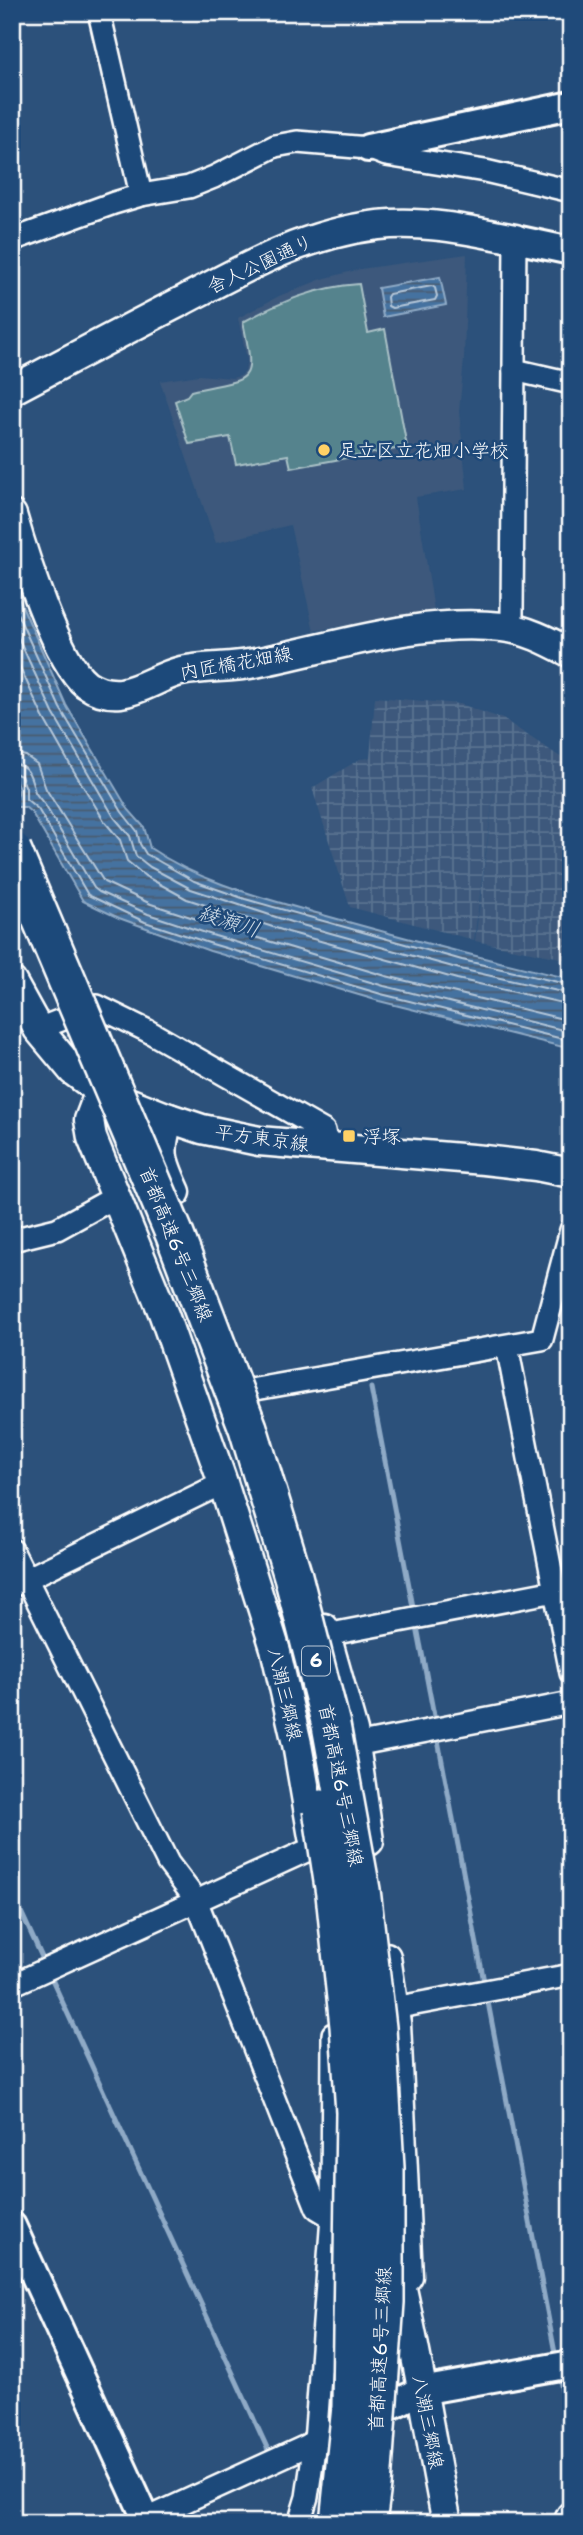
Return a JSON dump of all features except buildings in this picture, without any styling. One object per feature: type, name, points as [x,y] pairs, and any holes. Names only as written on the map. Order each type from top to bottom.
[{"type":"highway","name":"首都高速6号三郷線","points":[[12,850],[174,1233],[248,1428],[314,1651],[331,1725],[361,1890],[377,2028],[385,2168],[398,2311],[367,2523]]},
{"type":"highway","name":"首都高速6号三郷線","points":[[12,905],[153,1245],[231,1453],[270,1582],[307,1728],[335,1894],[355,2112],[351,2407],[339,2523]]},
{"type":"highway","points":[[319,2523],[343,2286],[343,2168],[355,2112]]},
{"type":"highway","points":[[383,2523],[398,2311]]},
{"type":"main road","name":"舎人公園通り","points":[[12,390],[254,264],[310,239],[348,230],[403,224],[465,229],[515,239]]},
{"type":"main road","name":"内匠橋花畑線","points":[[12,514],[32,579],[70,664],[87,684],[103,692],[133,690],[180,672],[253,664],[339,642],[412,630],[462,626],[509,628],[571,653]]},
{"type":"main road","name":"平方東京線","points":[[12,982],[38,1029],[74,1071],[100,1091],[169,1118],[238,1137],[536,1166],[571,1173]]},
{"type":"main road","name":"八潮三郷線","points":[[100,1091],[89,1120],[90,1128],[163,1315],[223,1483],[275,1648],[297,1744],[315,1847],[334,2011],[398,2311],[421,2391],[447,2523]]},
{"type":"main road","points":[[100,1091],[120,1130],[197,1247]]},
{"type":"main road","name":"八潮三郷線","points":[[169,1118],[161,1154],[274,1460],[327,1637],[355,1745],[394,2008],[398,2311]]},
{"type":"main road","points":[[163,1315],[216,1297]]},
{"type":"main road","points":[[568,2523],[571,2516]]},
{"type":"street","points":[[99,12],[141,195]]},
{"type":"street","points":[[368,148],[571,105]]},
{"type":"street","points":[[12,240],[141,195],[189,187],[275,146],[297,142],[368,148],[386,155],[485,171],[571,191]]},
{"type":"street","points":[[509,628],[512,614],[515,239]]},
{"type":"street","name":"舎人公園通り","points":[[515,239],[571,251]]},
{"type":"street","points":[[514,370],[571,383]]},
{"type":"street","points":[[38,1029],[97,1006],[148,1031],[324,1131],[327,1147]]},
{"type":"street","points":[[12,1240],[57,1229],[117,1196]]},
{"type":"street","points":[[250,1390],[542,1339],[571,1230]]},
{"type":"street","points":[[507,1346],[563,1590],[571,1673]]},
{"type":"street","points":[[19,1583],[223,1483]]},
{"type":"street","points":[[12,1550],[19,1583],[168,1863],[196,1900],[317,2208],[331,2217]]},
{"type":"street","points":[[275,1648],[563,1590]]},
{"type":"street","points":[[355,1745],[571,1703]]},
{"type":"street","points":[[12,1985],[315,1847]]},
{"type":"street","points":[[394,2008],[571,1975]]},
{"type":"street","points":[[299,2523],[307,2497],[315,2442],[331,2217],[334,2011]]},
{"type":"street","points":[[12,2226],[144,2521],[421,2391],[571,2364]]},
{"type":"shaded area","name":"足立区立花畑小学校","points":[[467,254],[464,359],[459,412],[467,489],[416,497],[434,610],[314,631],[290,525],[216,543],[160,381],[199,375],[232,378],[240,376],[245,372],[247,360],[238,318],[279,296],[322,279],[360,269]]},
{"type":"shaded area","points":[[375,697],[460,704],[503,719],[571,764],[571,960],[475,941],[497,768],[474,940],[350,907],[312,788],[360,759],[370,758]]},
{"type":"green space","points":[[359,284],[368,333],[385,329],[407,447],[291,468],[288,455],[236,464],[230,437],[189,444],[175,401],[187,396],[191,391],[226,384],[245,376],[249,369],[249,359],[243,322],[299,297],[328,288]]},
{"type":"water","points":[[440,277],[446,305],[383,317],[378,288]]},
{"type":"water","name":"綾瀬川","points":[[12,583],[66,705],[128,809],[144,827],[150,848],[190,871],[256,896],[571,979],[571,1049],[379,1001],[210,951],[119,918],[83,901],[32,813],[25,807],[14,807],[12,802],[19,792],[12,772]]},
{"type":"waterway","points":[[371,1388],[414,1612]]},
{"type":"waterway","points":[[416,1622],[436,1726]]},
{"type":"waterway","points":[[437,1735],[485,1987]]},
{"type":"waterway","points":[[12,1892],[46,1966]]},
{"type":"waterway","points":[[50,1975],[269,2452]]},
{"type":"waterway","points":[[487,1997],[556,2358]]},
{"type":"waterway","points":[[559,2375],[571,2436]]},
{"type":"place","name":"足立区立花畑小学校","points":[[324,450]]},
{"type":"place","name":"浮塚","points":[[349,1136]]}]
